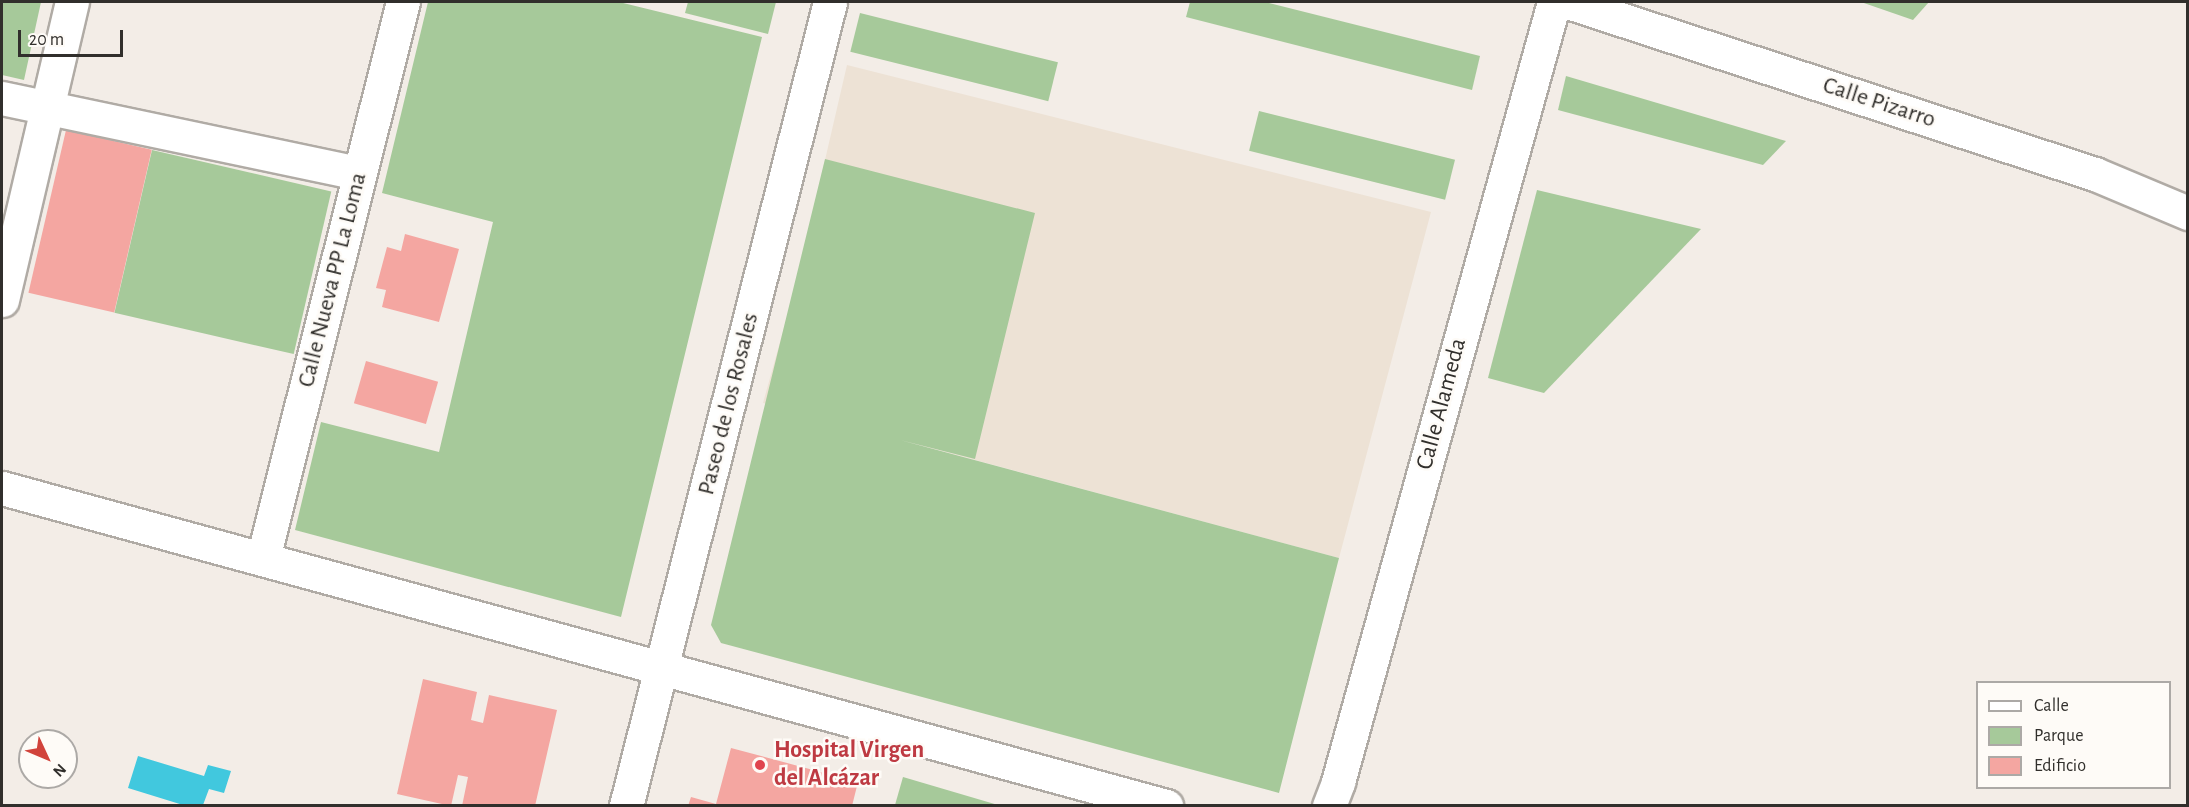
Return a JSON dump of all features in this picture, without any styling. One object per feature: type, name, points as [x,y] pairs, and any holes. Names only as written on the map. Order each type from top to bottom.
[{"type":"street","points":[[2,300],[72,2]]},
{"type":"street","name":"Calle Nueva PP La Loma","points":[[263,558],[403,2]]},
{"type":"street","name":"Paseo de los Rosales","points":[[626,806],[830,2]]},
{"type":"street","name":"Calle Alameda","points":[[1329,806],[1338,782],[1554,2]]},
{"type":"street","name":"Calle Pizarro","points":[[1568,2],[2084,170],[2187,213]]},
{"type":"street","points":[[2,98],[359,173]]},
{"type":"street","points":[[2,488],[1166,806]]},
{"type":"shaded area","points":[[847,65],[1431,212],[1339,558],[763,403],[797,281]]},
{"type":"green space","points":[[2,2],[41,2],[24,80],[2,75]]},
{"type":"green space","points":[[428,2],[619,2],[762,37],[621,617],[295,530],[321,422],[439,452],[493,222],[382,193]]},
{"type":"green space","points":[[688,2],[776,2],[768,34],[685,13]]},
{"type":"green space","points":[[1190,2],[1265,2],[1480,56],[1472,90],[1186,17]]},
{"type":"green space","points":[[1861,2],[1929,2],[1913,20]]},
{"type":"green space","points":[[860,13],[1058,62],[1048,101],[850,52]]},
{"type":"green space","points":[[1566,76],[1786,141],[1763,165],[1558,110]]},
{"type":"green space","points":[[1259,111],[1455,160],[1445,200],[1249,151]]},
{"type":"green space","points":[[152,150],[331,191],[294,354],[114,313]]},
{"type":"green space","points":[[825,159],[1035,213],[975,459],[900,440],[1339,558],[1279,793],[721,643],[711,625]]},
{"type":"green space","points":[[1537,190],[1701,229],[1544,393],[1488,378]]},
{"type":"green space","points":[[903,777],[998,805],[895,805]]},
{"type":"water","points":[[138,756],[204,776],[208,765],[231,771],[224,793],[209,789],[203,805],[183,805],[128,788]]},
{"type":"building","points":[[66,130],[152,150],[114,313],[28,293]]},
{"type":"building","points":[[405,234],[459,249],[439,322],[382,307],[386,290],[376,288],[387,247],[401,251]]},
{"type":"building","points":[[366,361],[438,382],[426,424],[354,403]]},
{"type":"building","points":[[423,679],[477,692],[471,720],[483,723],[489,695],[557,710],[535,806],[462,806],[468,777],[458,775],[451,806],[397,794]]},
{"type":"building","name":"Hospital Virgen del Alcázar","points":[[731,748],[858,782],[852,806],[688,806],[691,797],[716,804]]},
{"type":"place","name":"Hospital Virgen del Alcázar","points":[[760,765]]}]
